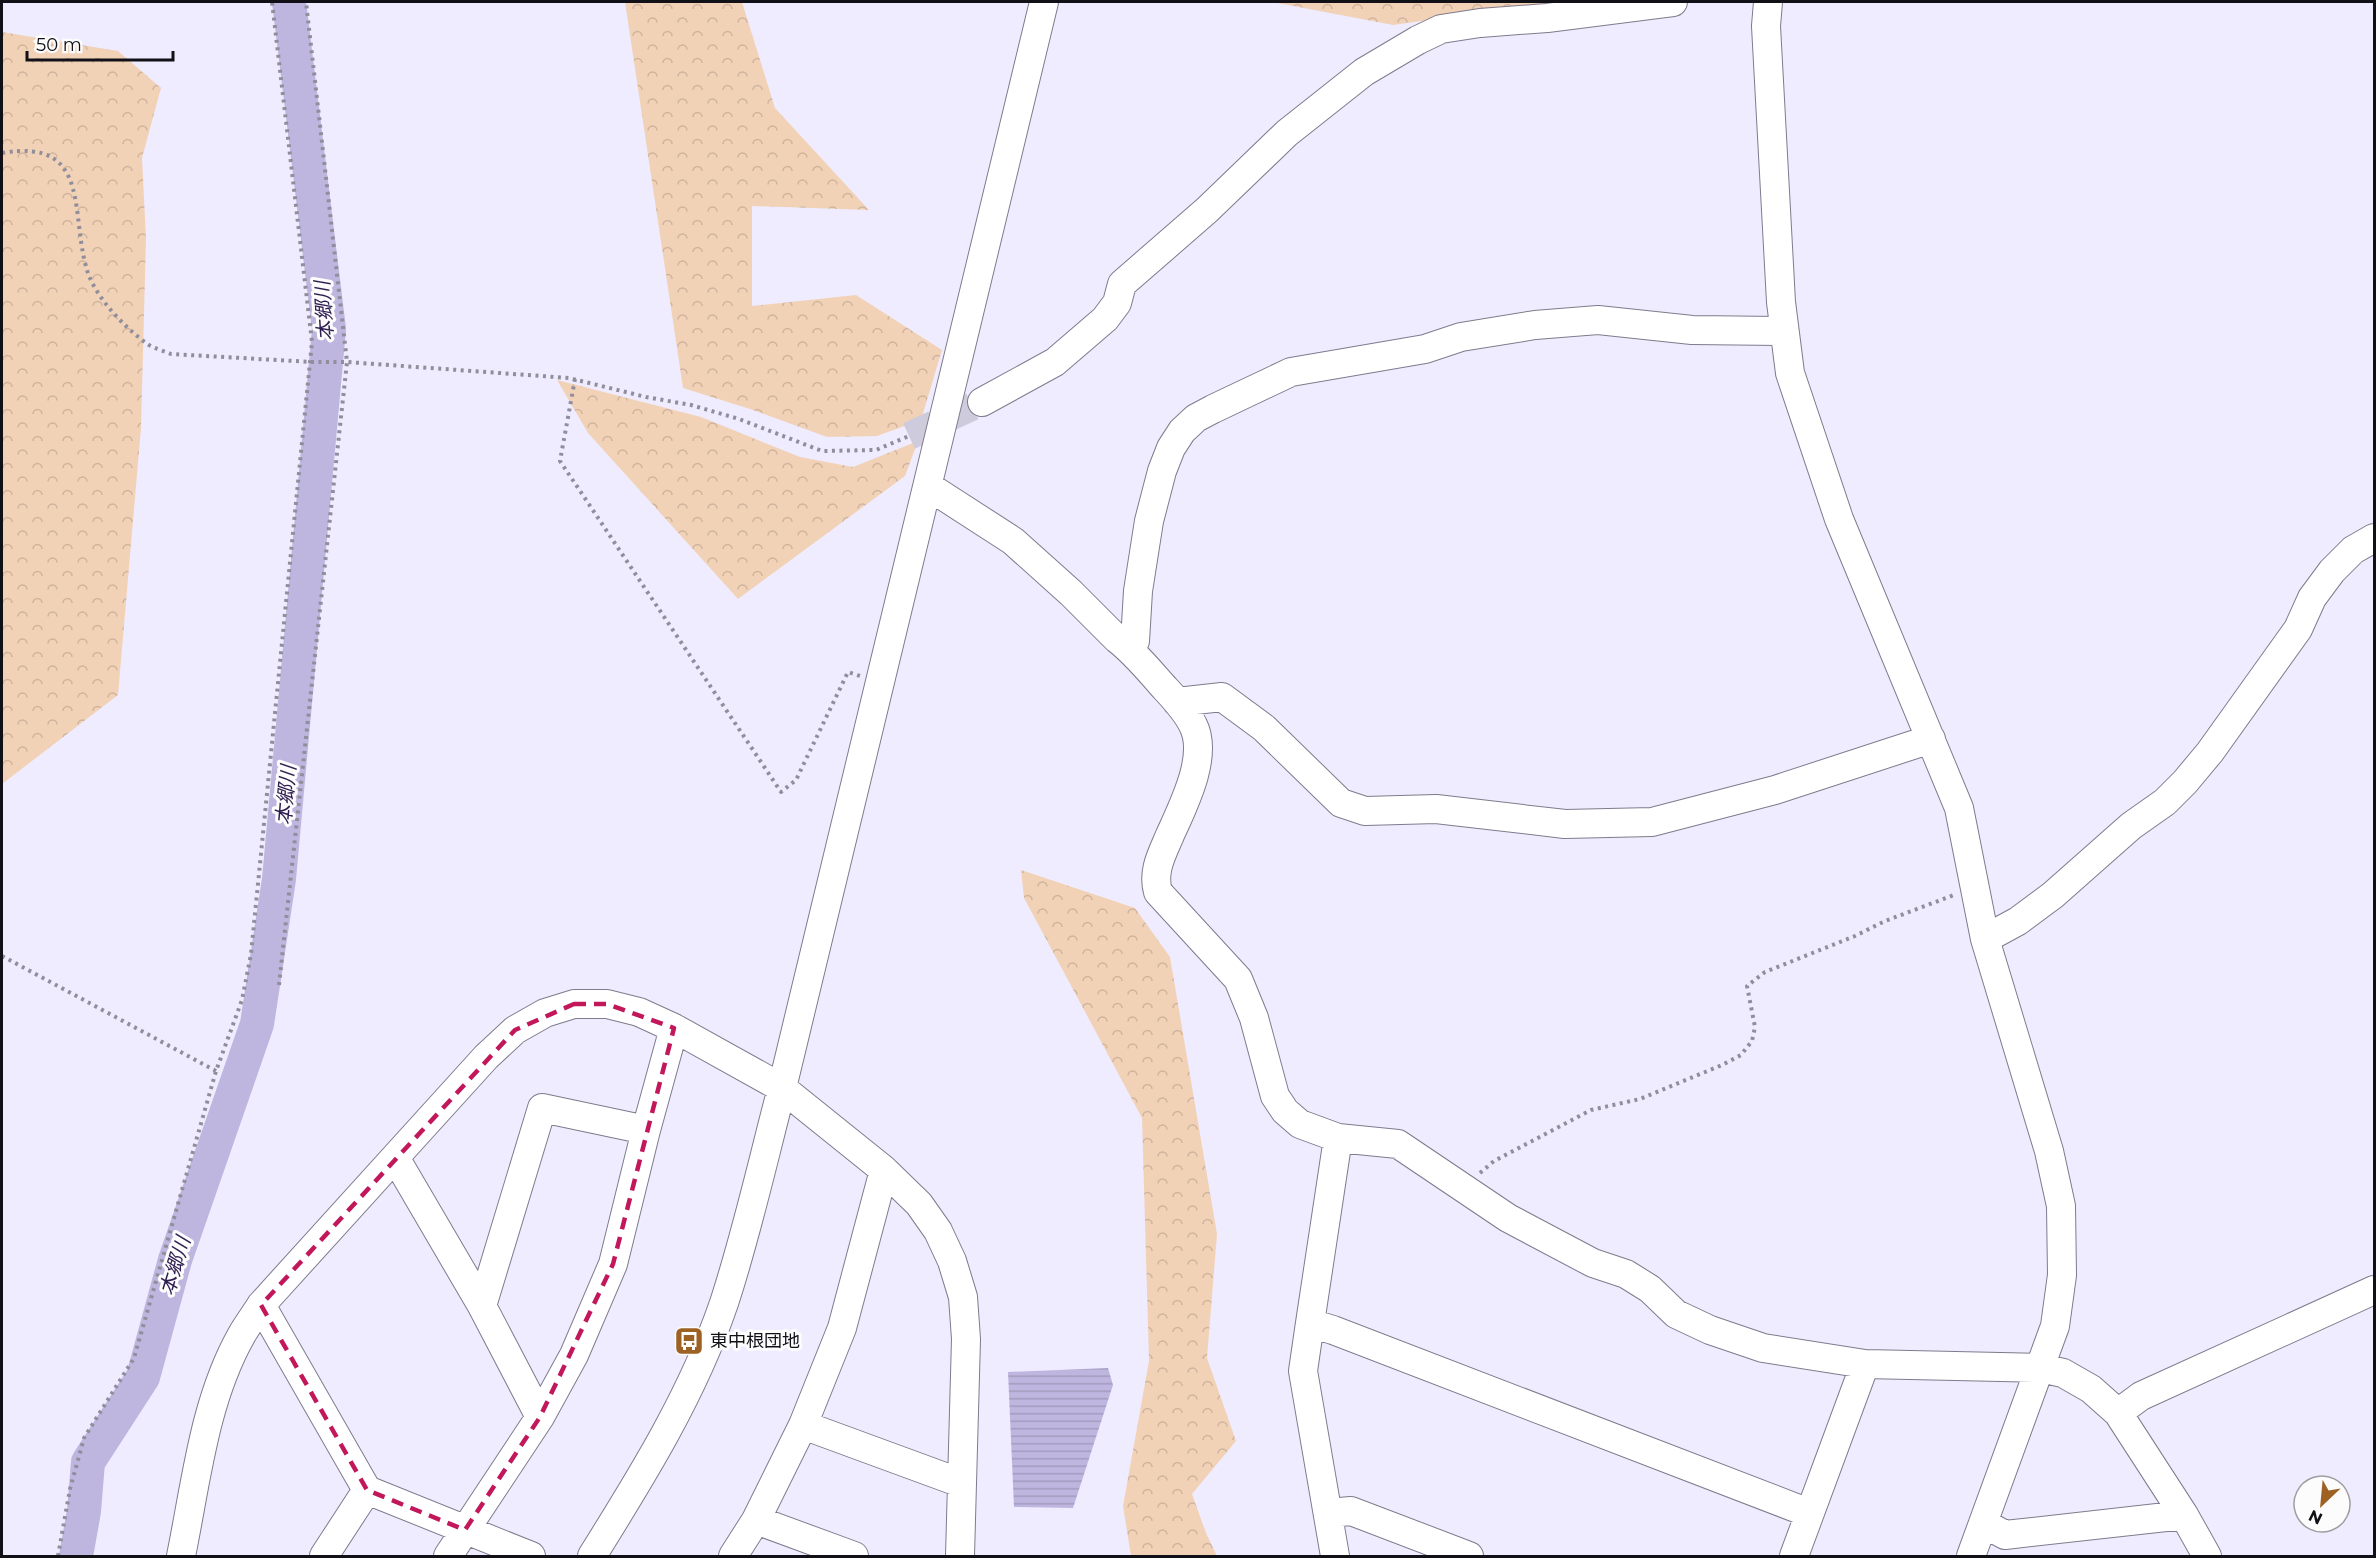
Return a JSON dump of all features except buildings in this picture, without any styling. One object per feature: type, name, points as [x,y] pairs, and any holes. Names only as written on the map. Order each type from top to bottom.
[{"type":"street","points":[[592,1557],[647,1468],[672,1421],[723,1304],[782,1088],[1044,2]]},
{"type":"street","points":[[982,402],[1055,362],[1105,319],[1117,303],[1122,284],[1207,210],[1287,133],[1364,72],[1418,40],[1441,29],[1480,23],[1547,18],[1673,2]]},
{"type":"street","points":[[1768,2],[1766,26],[1784,331],[1790,373],[1839,519],[1959,808],[1985,939],[2049,1151],[2061,1206],[2062,1275],[2055,1326],[1971,1557]]},
{"type":"street","points":[[1131,649],[1135,641],[1138,591],[1149,521],[1162,471],[1171,448],[1182,431],[1196,418],[1214,409],[1291,372],[1425,349],[1461,337],[1535,325],[1598,320],[1692,330],[1784,331]]},
{"type":"street","points":[[928,486],[1013,541],[1071,593],[1117,639],[1131,649],[1177,702],[1193,725],[1197,739],[1194,777],[1159,862],[1155,880],[1158,892],[1238,979],[1254,1017],[1275,1096],[1285,1112],[1300,1124],[1338,1138],[1398,1144],[1508,1218],[1593,1263],[1626,1274],[1650,1289],[1676,1314],[1710,1330],[1763,1348],[1865,1364],[2040,1368],[2063,1373],[2091,1389],[2118,1413],[2184,1515],[2207,1557]]},
{"type":"street","points":[[1985,939],[2018,921],[2053,895],[2185,782],[2210,752],[2298,629],[2312,598],[2332,571],[2353,550],[2374,538]]},
{"type":"street","points":[[1177,702],[1222,697],[1264,728],[1341,803],[1365,811],[1436,809],[1565,824],[1652,822],[1775,790],[1931,739]]},
{"type":"street","points":[[181,1557],[206,1434],[218,1389],[240,1337],[261,1305],[486,1058],[515,1030],[545,1013],[574,1004],[607,1004],[639,1012],[674,1028],[782,1088],[884,1170],[919,1204],[938,1231],[952,1261],[963,1297],[966,1339],[960,1557]]},
{"type":"street","points":[[448,1557],[540,1417],[574,1355],[613,1264],[674,1028]]},
{"type":"street","points":[[482,1306],[542,1108],[646,1130]]},
{"type":"street","points":[[1335,1557],[1303,1371],[1338,1138]]},
{"type":"street","points":[[396,1159],[482,1306],[540,1417]]},
{"type":"street","points":[[732,1557],[756,1520],[803,1425],[842,1328],[884,1170]]},
{"type":"street","points":[[2118,1413],[2141,1396],[2374,1290]]},
{"type":"street","points":[[261,1305],[367,1491],[531,1557]]},
{"type":"street","points":[[1310,1323],[1334,1330],[1809,1513]]},
{"type":"street","points":[[1794,1557],[1865,1364]]},
{"type":"street","points":[[803,1425],[961,1483]]},
{"type":"street","points":[[324,1557],[367,1491]]},
{"type":"street","points":[[1328,1513],[1351,1511],[1470,1557]]},
{"type":"street","points":[[1983,1523],[2004,1535],[2184,1515]]},
{"type":"street","points":[[756,1520],[854,1557]]},
{"type":"path","points":[[58,1557],[70,1489],[84,1438],[134,1358],[216,1071],[242,1000],[251,954],[312,362],[312,342],[272,2]]},
{"type":"path","points":[[279,985],[347,362],[306,2]]},
{"type":"path","points":[[2,153],[26,151],[51,155],[66,170],[73,183],[84,257],[90,278],[116,314],[152,347],[171,354],[347,362],[575,379],[646,397],[692,405],[739,419],[822,451],[876,450],[909,436]]},
{"type":"path","points":[[575,379],[560,460],[781,792],[796,780],[848,672],[880,685]]},
{"type":"path","points":[[1464,1187],[1494,1161],[1591,1110],[1640,1099],[1722,1065],[1740,1054],[1752,1041],[1755,1027],[1747,986],[1765,972],[1855,936],[1884,921],[1974,888]]},
{"type":"path","points":[[2,956],[216,1071]]},
{"type":"highlighted area","points":[[574,1004],[607,1004],[674,1028],[613,1264],[540,1417],[465,1530],[367,1490],[261,1305],[515,1030]]},
{"type":"green space","points":[[625,2],[742,2],[775,108],[869,210],[752,206],[752,306],[856,295],[942,350],[921,420],[877,436],[827,437],[683,388]]},
{"type":"green space","points":[[1272,2],[1558,2],[1393,25]]},
{"type":"green space","points":[[2,32],[118,51],[161,88],[142,158],[146,239],[141,428],[118,695],[2,784]]},
{"type":"green space","points":[[557,380],[701,417],[800,457],[853,467],[918,441],[905,476],[738,599],[588,433]]},
{"type":"green space","points":[[1021,870],[1135,908],[1170,957],[1217,1234],[1207,1358],[1236,1441],[1192,1494],[1217,1556],[1131,1556],[1123,1506],[1149,1361],[1142,1118],[1024,898]]},
{"type":"shaded area","points":[[1108,1368],[1113,1385],[1073,1508],[1014,1507],[1008,1372]]},
{"type":"waterway","name":"本郷川","points":[[76,1556],[84,1511],[88,1462],[143,1377],[175,1260],[257,1024],[279,879],[329,329],[289,2]]},
{"type":"tunnel","points":[[909,436],[982,402]]},
{"type":"place","name":"東中根団地","points":[[689,1341]]}]
